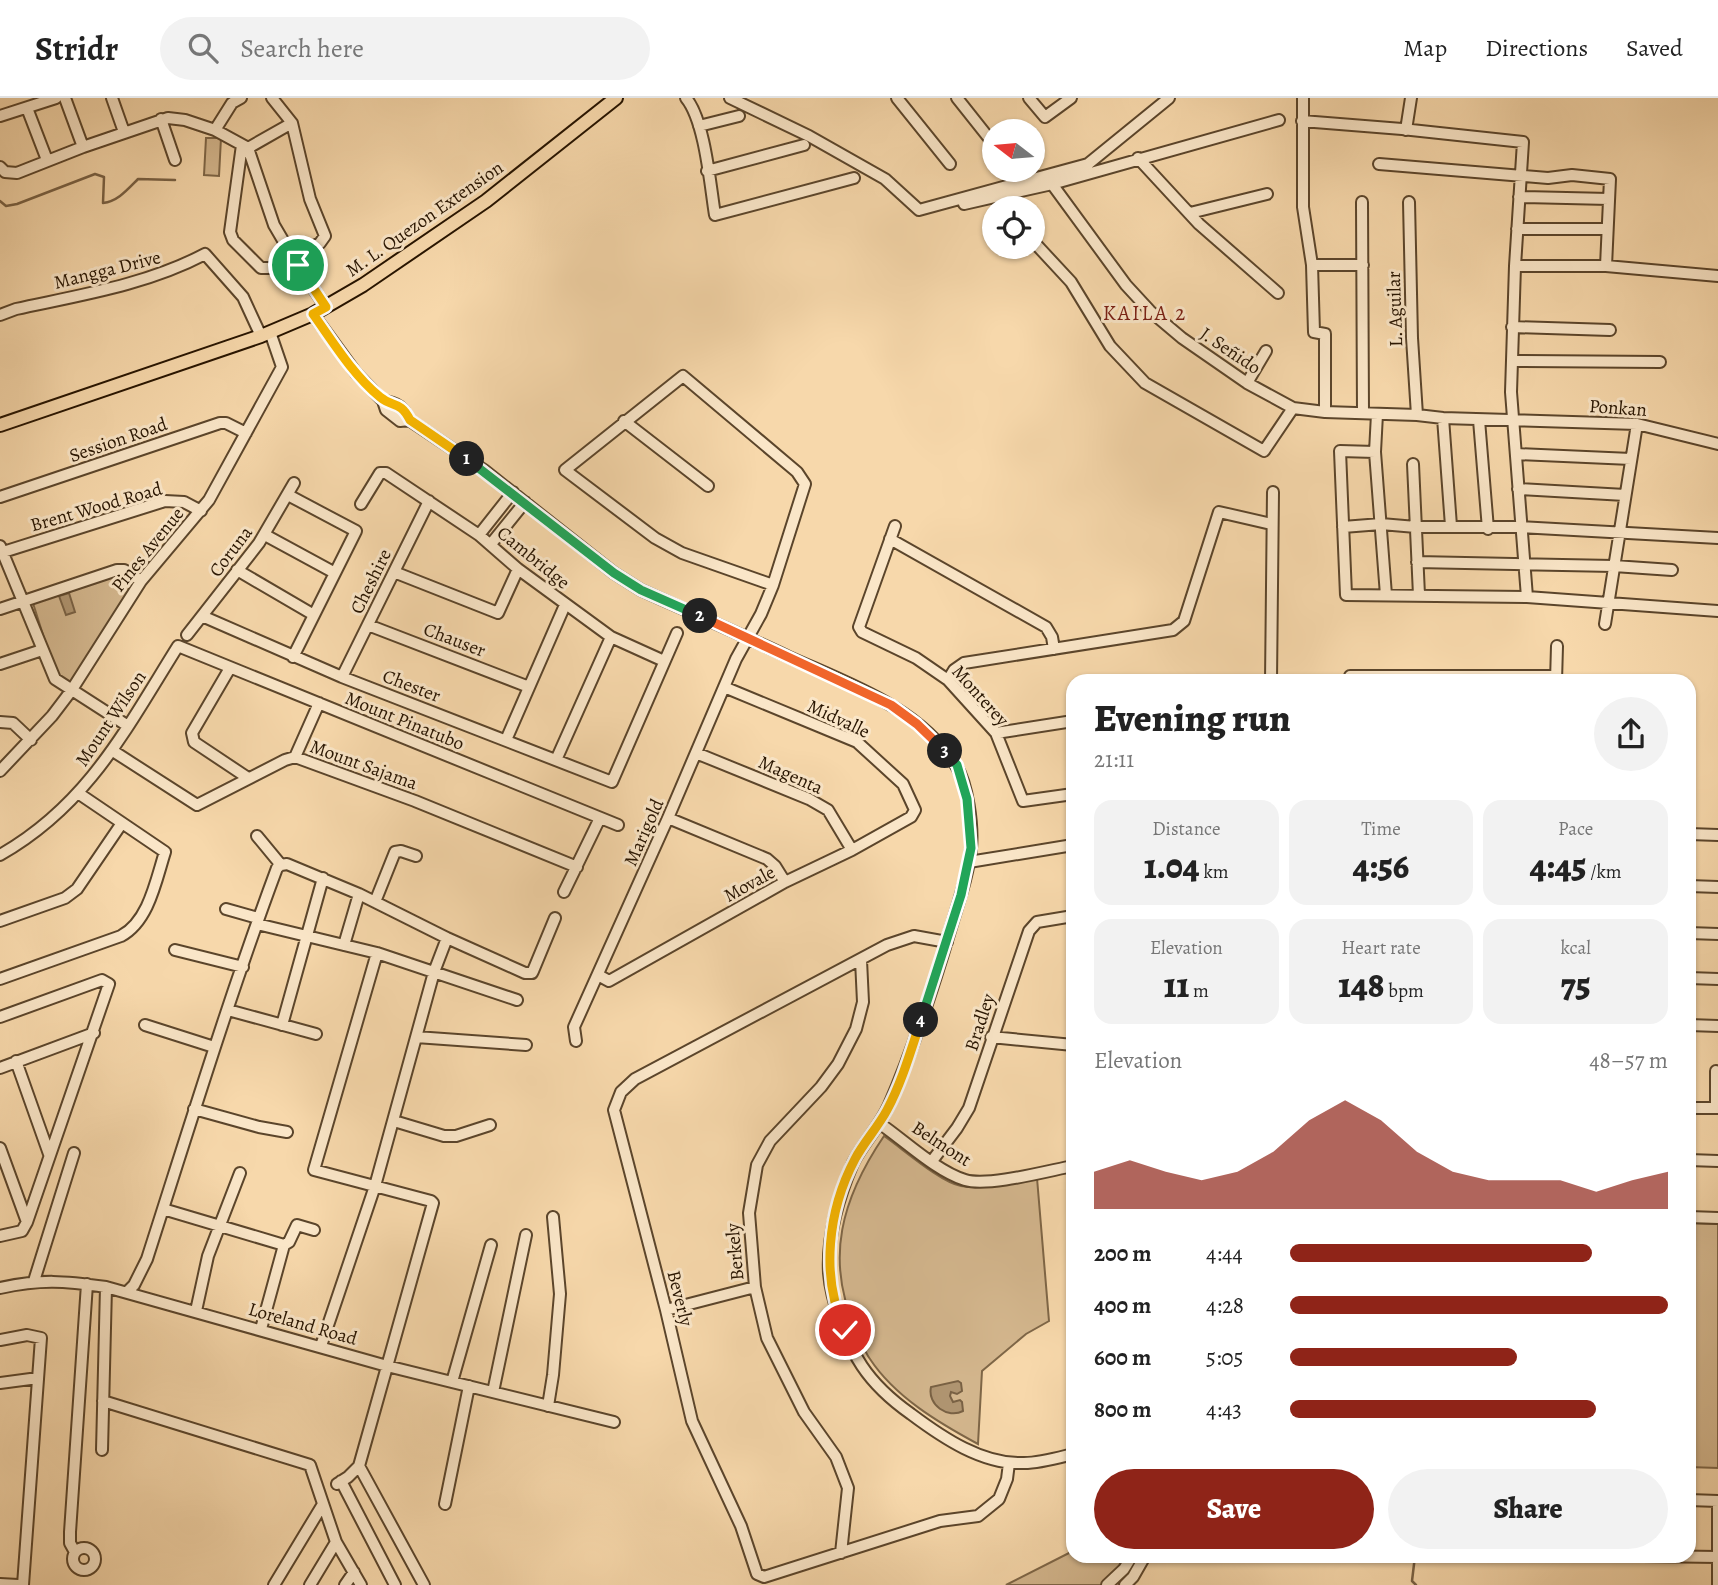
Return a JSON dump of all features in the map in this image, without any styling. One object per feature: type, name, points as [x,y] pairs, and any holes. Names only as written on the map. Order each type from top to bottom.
[{"type":"main road","name":"M. L. Quezon Extension","points":[[0,425],[265,334],[313,314],[392,266],[486,201],[615,98]]},
{"type":"street","points":[[0,116],[56,98]]},
{"type":"street","points":[[65,98],[83,147]]},
{"type":"street","points":[[112,98],[124,132]]},
{"type":"street","points":[[215,130],[232,103],[241,98]]},
{"type":"street","points":[[245,146],[230,224],[231,236],[261,268],[271,268],[320,243],[325,236],[310,199],[292,123],[272,98]]},
{"type":"street","points":[[686,98],[694,107],[699,126],[715,215],[854,178]]},
{"type":"street","points":[[730,98],[798,130],[885,178],[919,210],[1088,164],[1169,98]]},
{"type":"street","points":[[897,98],[950,164]]},
{"type":"street","points":[[957,98],[982,129]]},
{"type":"street","points":[[1029,98],[1045,117],[1071,98]]},
{"type":"street","points":[[1303,98],[1303,207],[1312,265],[1314,332],[1325,334],[1325,412]]},
{"type":"street","points":[[1406,130],[1411,98]]},
{"type":"street","points":[[27,108],[47,160]]},
{"type":"street","points":[[699,126],[739,116]]},
{"type":"street","points":[[0,167],[5,172],[17,173],[161,119],[176,117],[215,130],[245,146],[274,225],[326,307]]},
{"type":"street","points":[[161,119],[175,160]]},
{"type":"street","points":[[1001,196],[1279,120]]},
{"type":"street","points":[[1302,121],[1523,142],[1512,361],[1513,420],[1527,597]]},
{"type":"street","points":[[245,146],[292,123]]},
{"type":"street","points":[[707,171],[804,145]]},
{"type":"street","points":[[1138,158],[1209,233],[1278,293]]},
{"type":"street","points":[[1379,164],[1548,178],[1572,175],[1610,179],[1606,266]]},
{"type":"street","name":"J. Señido","points":[[1052,184],[1126,285],[1150,311],[1182,338],[1247,383],[1293,408],[1479,420]]},
{"type":"street","points":[[1190,213],[1267,194]]},
{"type":"street","points":[[1519,197],[1609,199]]},
{"type":"street","points":[[951,202],[961,204],[982,200]]},
{"type":"street","points":[[1362,202],[1363,413]]},
{"type":"street","name":"L. Aguilar","points":[[1409,202],[1412,338],[1417,415]]},
{"type":"street","points":[[1517,229],[1608,229]]},
{"type":"street","name":"Mangga Drive","points":[[0,315],[132,283],[174,270],[205,254],[243,297],[265,334]]},
{"type":"street","points":[[1045,254],[1071,282],[1110,346],[1145,383],[1264,451],[1293,408]]},
{"type":"street","points":[[1312,265],[1363,265]]},
{"type":"street","points":[[1515,265],[1606,266],[1718,276]]},
{"type":"street","points":[[313,314],[356,373],[383,401],[393,402],[405,411],[410,420],[513,492],[606,566],[641,590],[891,705],[938,743],[957,765],[967,799],[971,829],[969,862],[947,942],[902,1075],[879,1123],[855,1160],[835,1216],[829,1273],[841,1321],[862,1367],[901,1407],[965,1448],[997,1461],[1042,1461],[1066,1456]]},
{"type":"street","points":[[1512,327],[1610,330]]},
{"type":"street","name":"Pines Avenue","points":[[0,771],[31,740],[71,691],[141,581],[209,500],[282,367],[265,334]]},
{"type":"street","points":[[1247,383],[1266,351]]},
{"type":"street","points":[[1512,361],[1660,362]]},
{"type":"street","name":"Marigold","points":[[576,1041],[574,1027],[724,687],[773,585],[805,484],[797,472],[683,376],[624,421]]},
{"type":"street","points":[[1377,414],[1375,452],[1385,595]]},
{"type":"street","points":[[1443,418],[1451,526]]},
{"type":"street","points":[[1479,420],[1488,529]]},
{"type":"street","name":"Ponkan","points":[[1479,420],[1637,424],[1718,444]]},
{"type":"street","points":[[708,486],[624,421],[565,470],[654,538],[673,548],[773,585]]},
{"type":"street","name":"Session Road","points":[[0,497],[220,423],[226,423],[246,433]]},
{"type":"street","points":[[1605,624],[1637,424]]},
{"type":"street","points":[[1375,452],[1340,451],[1346,595],[1527,597],[1718,611]]},
{"type":"street","points":[[1516,454],[1631,459]]},
{"type":"street","points":[[1413,464],[1419,595]]},
{"type":"street","name":"Cambridge","points":[[361,504],[380,473],[386,473],[479,534],[518,569],[611,637],[664,661]]},
{"type":"street","name":"Coruna","points":[[187,635],[265,535],[294,483]]},
{"type":"street","points":[[1518,489],[1625,495]]},
{"type":"street","points":[[479,534],[513,492]]},
{"type":"street","points":[[1271,674],[1273,492]]},
{"type":"street","points":[[288,495],[356,531],[293,657]]},
{"type":"street","name":"Brent Wood Road","points":[[1,550],[165,501],[184,502],[201,510]]},
{"type":"street","name":"Cheshire","points":[[342,677],[429,501]]},
{"type":"street","points":[[491,544],[525,502]]},
{"type":"street","points":[[948,680],[954,670],[964,663],[1173,630],[1184,621],[1219,512],[1271,524]]},
{"type":"street","points":[[1343,527],[1381,524],[1488,529],[1521,527],[1718,538]]},
{"type":"street","name":"Monterey","points":[[895,526],[859,627],[862,632],[916,658],[948,680],[996,733],[1023,802],[1066,795]]},
{"type":"street","points":[[265,535],[335,573]]},
{"type":"street","points":[[890,540],[1046,627],[1052,637],[1054,649]]},
{"type":"street","points":[[1,550],[55,680],[128,726]]},
{"type":"street","points":[[1417,562],[1614,566],[1672,570]]},
{"type":"street","points":[[0,608],[117,569],[124,570],[141,581]]},
{"type":"street","points":[[394,572],[498,612],[518,569]]},
{"type":"street","points":[[237,570],[314,615]]},
{"type":"street","points":[[506,740],[565,605]]},
{"type":"street","name":"Chester","points":[[202,617],[342,677],[612,782],[664,661]]},
{"type":"street","name":"Chauser","points":[[368,625],[529,687]]},
{"type":"street","points":[[664,661],[677,633]]},
{"type":"street","points":[[556,760],[611,637]]},
{"type":"street","name":"Mount Pinatubo","points":[[178,646],[618,825]]},
{"type":"street","name":"Mount Wilson","points":[[0,855],[28,839],[78,793],[113,751],[178,646]]},
{"type":"street","points":[[1556,674],[1557,646]]},
{"type":"street","points":[[0,664],[42,650]]},
{"type":"street","points":[[230,668],[192,733],[192,738],[248,778]]},
{"type":"street","name":"Midvalle","points":[[724,687],[857,742],[903,784],[915,810]]},
{"type":"street","points":[[295,757],[319,703]]},
{"type":"street","points":[[0,722],[13,723],[31,740]]},
{"type":"street","points":[[996,733],[1066,722]]},
{"type":"street","name":"Mount Sajama","points":[[113,751],[197,805],[295,757],[415,801],[577,867]]},
{"type":"street","name":"Magenta","points":[[696,753],[809,799],[828,810],[852,850]]},
{"type":"street","points":[[0,979],[132,930],[149,900],[165,852],[78,793]]},
{"type":"street","name":"Movale","points":[[598,975],[609,981],[785,882],[852,850],[911,817],[915,810]]},
{"type":"street","points":[[564,892],[600,818]]},
{"type":"street","points":[[668,818],[767,859],[785,882]]},
{"type":"street","points":[[0,921],[65,898],[77,888],[122,822]]},
{"type":"street","points":[[1696,834],[1718,835]]},
{"type":"street","points":[[257,836],[281,864]]},
{"type":"street","points":[[969,862],[1066,846]]},
{"type":"street","points":[[375,902],[395,852],[401,851],[416,856]]},
{"type":"street","points":[[127,1292],[134,1285],[147,1259],[214,1047],[277,868],[281,864],[287,864],[359,894],[525,973],[532,974],[555,918]]},
{"type":"street","points":[[282,1025],[323,878]]},
{"type":"street","points":[[1696,886],[1718,887]]},
{"type":"street","points":[[344,945],[359,894]]},
{"type":"street","points":[[226,909],[307,936],[377,953],[517,1000]]},
{"type":"street","name":"Bradley","points":[[932,1161],[969,1108],[1029,931],[1037,922],[1066,917]]},
{"type":"street","points":[[1696,933],[1718,934]]},
{"type":"street","name":"Beverly","points":[[947,942],[914,936],[887,945],[635,1079],[621,1092],[614,1110],[692,1421],[741,1526],[757,1574],[764,1577],[940,1521],[978,1516],[999,1499],[1007,1479],[1009,1463]]},
{"type":"street","points":[[321,1346],[375,1186],[434,972],[447,938]]},
{"type":"street","points":[[175,950],[243,967]]},
{"type":"street","points":[[377,953],[314,1170],[433,1202],[359,1466],[339,1483],[395,1585]]},
{"type":"street","name":"Berkely","points":[[841,1553],[848,1488],[836,1457],[804,1412],[767,1338],[755,1287],[749,1213],[757,1165],[770,1141],[838,1064],[856,1029],[863,1002],[861,960]]},
{"type":"street","points":[[1696,978],[1718,979]]},
{"type":"street","points":[[0,1017],[102,979],[107,981],[109,988],[27,1222],[22,1231],[0,1236]]},
{"type":"street","points":[[228,1010],[316,1034]]},
{"type":"street","points":[[145,1025],[214,1047]]},
{"type":"street","points":[[1696,1025],[1718,1027]]},
{"type":"street","points":[[0,1068],[94,1033]]},
{"type":"street","points":[[416,1037],[526,1045]]},
{"type":"street","points":[[992,1037],[1066,1044]]},
{"type":"street","points":[[16,1061],[49,1154]]},
{"type":"street","points":[[1696,1108],[1717,1108],[1716,1071]]},
{"type":"street","points":[[194,1109],[287,1132]]},
{"type":"street","points":[[394,1121],[444,1136],[456,1136],[490,1125]]},
{"type":"street","name":"Belmont","points":[[879,1123],[932,1161],[968,1181],[995,1180],[1066,1167]]},
{"type":"street","points":[[0,1148],[27,1222]]},
{"type":"street","points":[[34,1281],[74,1153]]},
{"type":"street","points":[[1696,1160],[1718,1161]]},
{"type":"street","points":[[196,1311],[208,1256],[240,1174]]},
{"type":"street","points":[[163,1209],[284,1245]]},
{"type":"street","points":[[548,1406],[560,1294],[553,1217]]},
{"type":"street","points":[[1696,1217],[1718,1217]]},
{"type":"street","points":[[261,1329],[284,1245],[289,1242],[297,1225],[314,1230]]},
{"type":"street","points":[[493,1392],[526,1235]]},
{"type":"street","points":[[452,1382],[491,1245]]},
{"type":"street","name":"Loreland Road","points":[[0,1288],[34,1281],[106,1287],[387,1366],[614,1422]]},
{"type":"street","points":[[75,1552],[70,1543],[70,1532],[86,1284]]},
{"type":"street","points":[[102,1450],[106,1287]]},
{"type":"street","points":[[666,1310],[755,1287]]},
{"type":"street","points":[[0,1340],[27,1335],[41,1338],[20,1585],[0,1584]]},
{"type":"street","points":[[0,1383],[38,1378]]},
{"type":"street","points":[[445,1504],[469,1386]]},
{"type":"street","points":[[103,1401],[310,1465],[336,1542],[361,1585]]},
{"type":"street","points":[[359,1466],[424,1585]]},
{"type":"street","points":[[1696,1500],[1718,1501],[1717,1585]]},
{"type":"street","points":[[274,1585],[323,1504]]},
{"type":"street","points":[[310,1585],[336,1542]]},
{"type":"street","points":[[1696,1557],[1718,1557]]},
{"type":"street","points":[[1107,1585],[1128,1563]]},
{"type":"street","points":[[1125,1585],[1141,1563]]},
{"type":"street","points":[[345,1585],[354,1572]]},
{"type":"shaded area","points":[[206,138],[221,138],[219,176],[204,175]]},
{"type":"shaded area","points":[[122,574],[134,580],[134,585],[72,682],[66,683],[56,676],[32,600]]},
{"type":"shaded area","points":[[69,593],[75,612],[66,615],[59,596]]},
{"type":"shaded area","points":[[884,1136],[932,1172],[961,1186],[989,1186],[1037,1178],[1049,1321],[1026,1334],[982,1371],[978,1444],[933,1418],[905,1397],[880,1373],[866,1352],[846,1304],[841,1278],[842,1230],[857,1182]]},
{"type":"shaded area","points":[[1696,1223],[1718,1224],[1718,1468],[1696,1467]]},
{"type":"shaded area","points":[[958,1381],[962,1391],[957,1394],[951,1392],[950,1396],[953,1402],[962,1402],[963,1411],[945,1412],[935,1405],[931,1387]]},
{"type":"shaded area","points":[[1066,1555],[1066,1563],[1124,1563],[1103,1585],[1006,1585]]},
{"type":"waterway","points":[[0,201],[6,206],[17,204],[95,174],[104,177],[103,203],[118,197],[138,179],[175,180]]},
{"type":"waterway","points":[[1414,1563],[1412,1581],[1416,1585]]},
{"type":"district","name":"KAILA 2","points":[[1145,313]]},
{"type":"route","points":[[298,265],[326,307],[313,314],[356,373],[383,401],[399,406],[410,420],[484,470],[614,573],[641,590],[891,705],[938,743],[957,765],[967,799],[971,829],[969,862],[961,895],[902,1075],[887,1109],[855,1160],[835,1216],[829,1273],[835,1304],[845,1330]]}]
